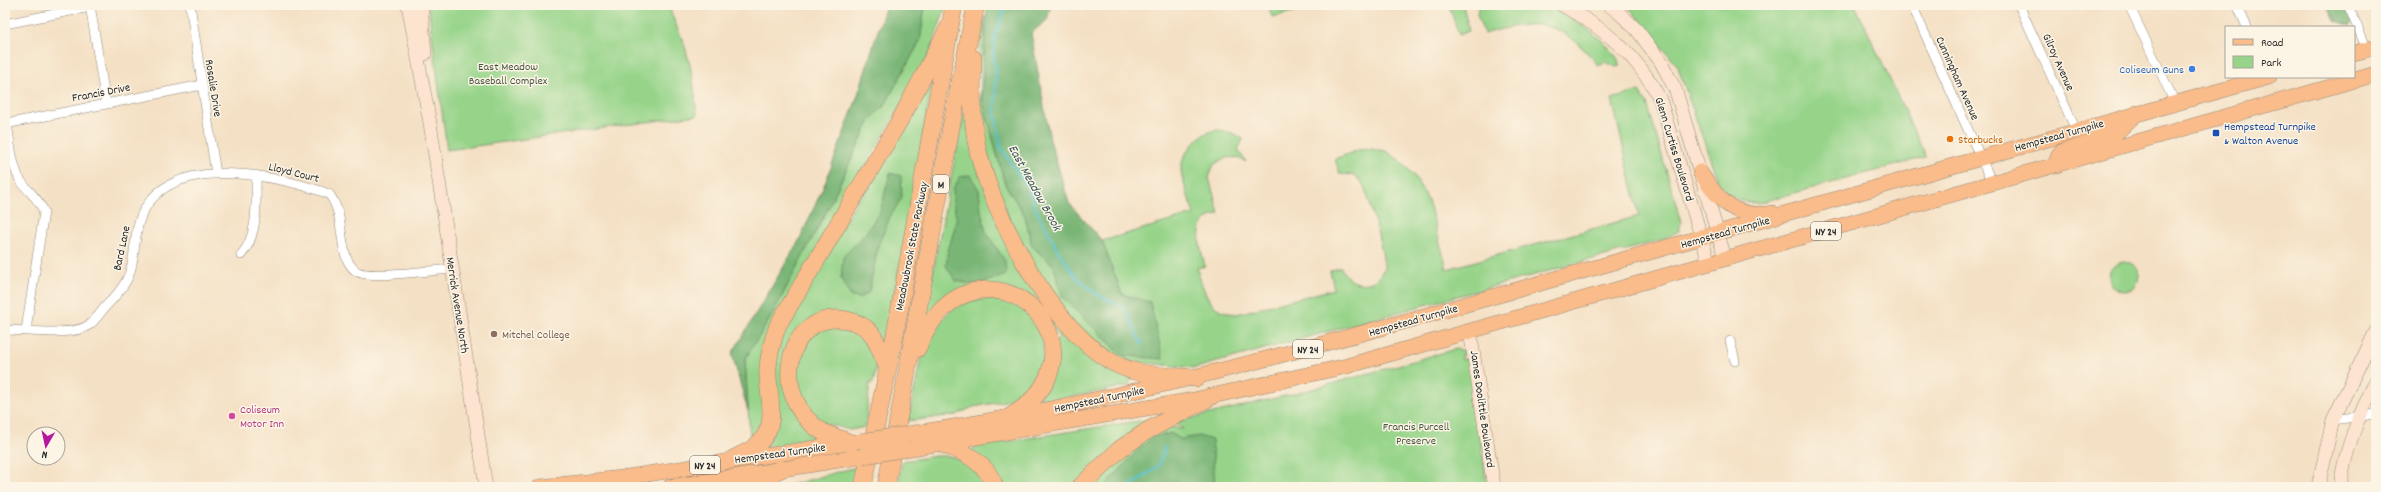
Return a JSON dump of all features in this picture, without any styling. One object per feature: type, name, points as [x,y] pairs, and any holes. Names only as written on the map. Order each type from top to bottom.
[{"type":"highway","name":"Meadowbrook State Parkway","points":[[863,483],[887,366],[954,5]]},
{"type":"highway","name":"Meadowbrook State Parkway","points":[[886,487],[976,5]]},
{"type":"highway","points":[[732,460],[758,445],[768,432],[772,415],[768,368],[772,342],[778,325],[904,113],[951,23]]},
{"type":"highway","points":[[972,26],[973,116],[978,151],[997,208],[1010,235],[1033,275],[1066,323],[1084,342],[1106,359],[1133,371],[1197,378]]},
{"type":"highway","points":[[909,363],[930,323],[952,302],[978,291],[992,290],[1008,293],[1020,298],[1035,309],[1048,329],[1053,356],[1051,369],[1043,387],[1024,408],[1010,417]]},
{"type":"highway","points":[[857,447],[824,432],[800,411],[794,400],[789,384],[788,372],[795,348],[812,327],[824,320],[838,318],[854,321],[870,333],[887,366]]},
{"type":"highway","points":[[1080,487],[1120,449],[1147,431],[1210,397]]},
{"type":"highway","points":[[940,443],[975,459],[992,479],[995,487]]},
{"type":"highway","points":[[743,487],[781,469]]},
{"type":"main road","name":"Merrick Avenue North","points":[[408,5],[430,124],[486,487]]},
{"type":"main road","name":"Merrick Avenue North","points":[[421,5],[430,124]]},
{"type":"main road","name":"Glenn Curtiss Boulevard","points":[[1562,5],[1610,35],[1650,79],[1660,99],[1709,263]]},
{"type":"main road","name":"Glenn Curtiss Boulevard","points":[[1608,5],[1615,9],[1636,30],[1665,70],[1676,91],[1725,258]]},
{"type":"main road","points":[[1650,79],[1665,70]]},
{"type":"main road","name":"Hempstead Turnpike","points":[[540,487],[622,478],[732,460],[857,447],[906,449],[1210,397],[1347,366],[2376,74]]},
{"type":"main road","name":"Hempstead Turnpike","points":[[670,487],[781,469],[908,434],[1010,417],[1197,378],[1336,342],[1718,234],[2076,130],[2265,78]]},
{"type":"main road","points":[[2057,165],[2058,156],[2061,152],[2112,136],[2137,113]]},
{"type":"main road","points":[[1700,172],[1716,197],[1729,207],[1746,213],[1768,214],[1815,206]]},
{"type":"main road","name":"James Doolittle Boulevard","points":[[1470,331],[1494,487]]},
{"type":"main road","points":[[2318,487],[2334,420],[2376,331]]},
{"type":"main road","points":[[2340,487],[2349,444],[2358,417],[2376,381]]},
{"type":"street","name":"Rosalie Drive","points":[[190,5],[216,174]]},
{"type":"street","name":"Cunningham Avenue","points":[[1912,5],[1992,183]]},
{"type":"street","name":"Gilroy Avenue","points":[[2020,5],[2076,130]]},
{"type":"street","points":[[2129,5],[2175,103]]},
{"type":"street","points":[[2237,5],[2247,26]]},
{"type":"street","points":[[2348,5],[2366,50]]},
{"type":"street","points":[[5,24],[90,6],[106,104]]},
{"type":"street","name":"Francis Drive","points":[[6,124],[202,85]]},
{"type":"street","points":[[6,124],[18,177],[23,185],[38,199],[44,217],[26,330]]},
{"type":"street","name":"Lloyd Court","points":[[216,174],[256,175],[329,194],[336,206],[343,247],[348,263],[358,272],[372,275],[453,269]]},
{"type":"street","name":"Bard Lane","points":[[5,330],[69,332],[89,325],[126,282],[138,226],[151,201],[164,188],[176,182],[193,176],[216,174]]},
{"type":"street","points":[[241,255],[247,248],[252,231],[256,175]]},
{"type":"street","points":[[1730,341],[1735,361]]},
{"type":"street","points":[[2334,420],[2376,414]]},
{"type":"green space","points":[[1528,4],[1551,7],[1575,21],[1601,40],[1611,50],[1617,59],[1619,66],[1616,67],[1605,62],[1598,65],[1572,38],[1547,26],[1519,26],[1484,34],[1477,14],[1479,5]]},
{"type":"green space","name":"East Meadow Baseball Complex","points":[[428,5],[669,5],[689,62],[694,84],[697,115],[447,150]]},
{"type":"green space","points":[[886,5],[925,5],[920,41],[884,106],[870,120],[828,208],[772,315],[745,359],[748,411],[732,354],[799,241],[826,181],[856,101]]},
{"type":"green space","points":[[925,5],[946,5],[929,56],[773,327],[763,433],[750,440],[745,359],[772,315],[828,208],[870,120],[884,106],[920,41]]},
{"type":"green space","points":[[987,5],[1051,5],[1047,20],[1031,33],[1050,140],[1069,203],[1102,241],[1122,294],[1150,302],[1163,359],[1123,356],[1063,298],[1054,266],[1032,246],[1025,216],[1005,184],[982,98]]},
{"type":"green space","points":[[1268,5],[1321,5],[1272,17]]},
{"type":"green space","points":[[1431,5],[1463,5],[1469,31],[1459,35],[1449,6]]},
{"type":"green space","points":[[1627,5],[1855,5],[1926,157],[1758,203],[1746,202],[1732,196],[1719,184],[1677,65]]},
{"type":"green space","points":[[2327,5],[2356,5],[2351,26],[2336,21]]},
{"type":"green space","points":[[985,16],[982,98],[1005,184],[1025,216],[1032,246],[1054,266],[1063,298],[1123,356],[1122,295],[1102,241],[1194,214],[1183,179],[1181,169],[1182,163],[1188,150],[1193,144],[1204,134],[1211,131],[1224,131],[1243,139],[1238,150],[1246,162],[1237,158],[1225,158],[1213,166],[1209,178],[1219,214],[1210,217],[1204,222],[1200,235],[1201,250],[1205,266],[1197,268],[1202,285],[1209,300],[1220,310],[1228,313],[1237,314],[1334,289],[1330,271],[1341,267],[1350,279],[1363,284],[1376,280],[1381,274],[1384,267],[1384,261],[1376,225],[1365,189],[1361,182],[1353,175],[1340,174],[1335,159],[1358,150],[1371,149],[1386,151],[1400,161],[1413,174],[1428,200],[1447,269],[1639,216],[1612,99],[1639,91],[1647,103],[1681,222],[1679,231],[1662,240],[1195,368],[1116,360],[1074,327],[1021,248],[990,168],[981,125],[980,38]]},
{"type":"green space","points":[[931,73],[934,76],[885,347],[877,335],[823,317],[785,373],[818,434],[817,441],[766,449],[764,447],[771,378],[780,333]]},
{"type":"green space","points":[[965,106],[971,138],[1052,312],[1133,376],[1128,386],[1039,403],[1056,340],[1059,338],[1046,316],[1031,301],[962,291],[940,302],[928,314],[932,276]]},
{"type":"green space","points":[[890,173],[901,176],[902,197],[890,217],[878,246],[869,292],[860,298],[851,297],[841,279],[843,257],[864,235],[880,212]]},
{"type":"green space","points":[[970,175],[979,190],[981,211],[986,232],[1005,261],[1006,275],[976,285],[956,281],[946,266],[948,252],[957,219],[953,203],[953,189],[960,177]]},
{"type":"green space","points":[[2124,261],[2135,265],[2139,276],[2135,287],[2124,291],[2113,287],[2109,276],[2113,265]]},
{"type":"green space","points":[[1004,297],[1041,323],[1045,374],[1022,398],[973,407],[956,415],[908,421],[923,347],[928,333],[959,302]]},
{"type":"green space","points":[[827,324],[864,333],[877,364],[873,383],[870,383],[865,427],[850,430],[828,424],[825,428],[799,403],[793,369],[811,333]]},
{"type":"green space","name":"Francis Purcell Preserve","points":[[1456,349],[1465,351],[1466,353],[1461,355],[1462,360],[1469,358],[1471,364],[1487,487],[1087,487],[1121,454],[1166,426],[1183,429],[1176,422],[1305,391]]},
{"type":"green space","points":[[1152,419],[1074,487],[1000,487],[970,453],[976,446]]},
{"type":"green space","points":[[1171,433],[1180,439],[1199,436],[1212,440],[1215,487],[1104,487],[1134,454],[1153,437]]},
{"type":"green space","points":[[936,456],[950,456],[962,461],[964,458],[991,487],[898,487],[902,461]]},
{"type":"green space","points":[[859,467],[854,487],[778,487],[799,483]]},
{"type":"waterway","name":"East Meadow Brook","points":[[1006,5],[996,33],[993,54],[996,70],[995,113],[1001,148],[1028,189],[1036,210],[1059,252],[1077,278],[1098,295],[1124,308],[1142,344]]},
{"type":"waterway","name":"East Meadow Brook","points":[[1129,487],[1159,465],[1165,447]]},
{"type":"place","name":"Coliseum Guns","points":[[2192,69]]},
{"type":"place","name":"Hempstead Turnpike & Walton Avenue","points":[[2216,133]]},
{"type":"place","name":"Starbucks","points":[[1950,139]]},
{"type":"place","name":"Mitchel College","points":[[494,334]]},
{"type":"place","name":"Coliseum Motor Inn","points":[[232,416]]}]
